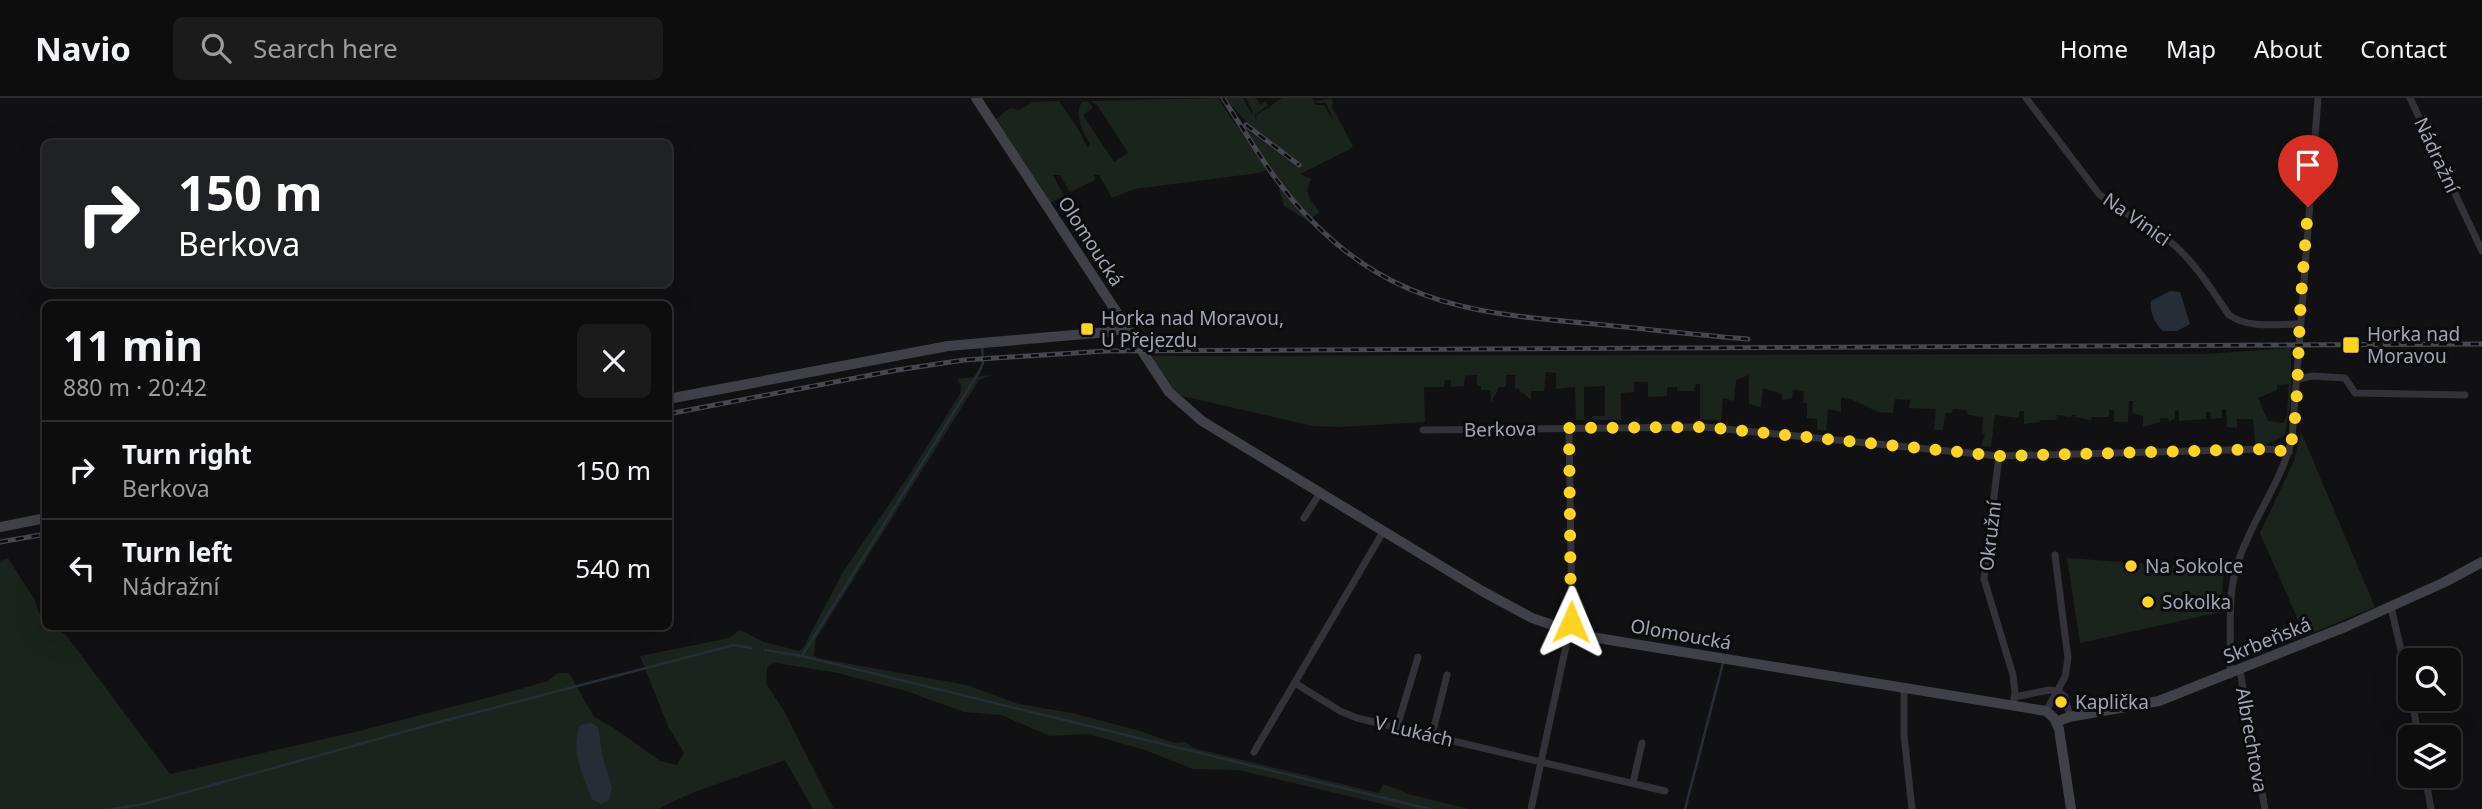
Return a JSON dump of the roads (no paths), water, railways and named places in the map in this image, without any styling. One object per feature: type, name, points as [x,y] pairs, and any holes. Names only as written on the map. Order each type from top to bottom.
[{"type":"street","name":"Olomoucká","points":[[976,98],[1126,328],[1169,391],[1183,406],[1202,421],[1382,532],[1506,605],[1585,636],[1904,689],[2014,701],[2046,711]]},
{"type":"street","name":"Na Vinici","points":[[2026,98],[2099,194],[2112,206],[2176,246],[2229,315],[2249,324],[2300,324]]},
{"type":"street","points":[[2235,673],[2231,592],[2234,574],[2239,557],[2289,452],[2293,432],[2318,98]]},
{"type":"street","name":"Nádražní","points":[[2410,98],[2482,251]]},
{"type":"street","points":[[672,398],[982,341],[1108,332],[1126,328]]},
{"type":"street","points":[[2298,379],[2312,376],[2345,378],[2355,393],[2465,395]]},
{"type":"street","name":"Berkova","points":[[1423,430],[1705,427],[1999,456],[2267,449],[2289,452]]},
{"type":"street","points":[[1531,809],[1572,611],[1569,428]]},
{"type":"street","name":"Okružní","points":[[1999,456],[1984,579],[2011,668],[2014,701]]},
{"type":"street","points":[[1304,518],[1320,493]]},
{"type":"street","points":[[0,527],[42,519]]},
{"type":"street","points":[[1254,752],[1382,532]]},
{"type":"street","points":[[2055,555],[2068,659],[2065,677],[2046,711],[2056,722],[2071,809]]},
{"type":"street","name":"Skrbeňská","points":[[2056,722],[2070,717],[2159,701],[2235,673],[2391,607],[2482,562]]},
{"type":"street","points":[[2391,607],[2400,648]]},
{"type":"street","points":[[1397,727],[1418,657]]},
{"type":"street","name":"Albrechtova","points":[[2235,673],[2265,809]]},
{"type":"street","points":[[1432,736],[1447,675]]},
{"type":"street","name":"V Lukách","points":[[1295,683],[1350,715],[1665,791]]},
{"type":"street","points":[[1904,689],[1904,735],[1912,809]]},
{"type":"street","points":[[2014,701],[2049,690],[2057,691],[2066,697],[2070,717]]},
{"type":"street","points":[[1633,783],[1642,743]]},
{"type":"street","points":[[2427,788],[2431,809]]},
{"type":"waterway","points":[[802,656],[979,372],[983,363],[982,347]]},
{"type":"waterway","points":[[112,809],[144,804],[432,724],[734,645],[752,648]]},
{"type":"waterway","points":[[765,650],[802,656],[1429,809]]},
{"type":"waterway","points":[[1685,809],[1723,663]]},
{"type":"railway","points":[[1223,98],[1276,178],[1313,222],[1345,250],[1377,272],[1410,289],[1479,310],[1516,316],[1748,339]]},
{"type":"railway","points":[[1246,125],[1299,165]]},
{"type":"railway","points":[[672,413],[897,370],[964,360],[1106,351],[2482,344]]},
{"type":"railway","points":[[0,542],[42,535]]},
{"type":"place","name":"Horka nad Moravou, U Přejezdu","points":[[1087,329]]},
{"type":"place","name":"Horka nad Moravou","points":[[2351,345]]},
{"type":"place","name":"Na Sokolce","points":[[2131,566]]},
{"type":"place","name":"Sokolka","points":[[2148,602]]},
{"type":"place","name":"Kaplička","points":[[2061,702]]}]
